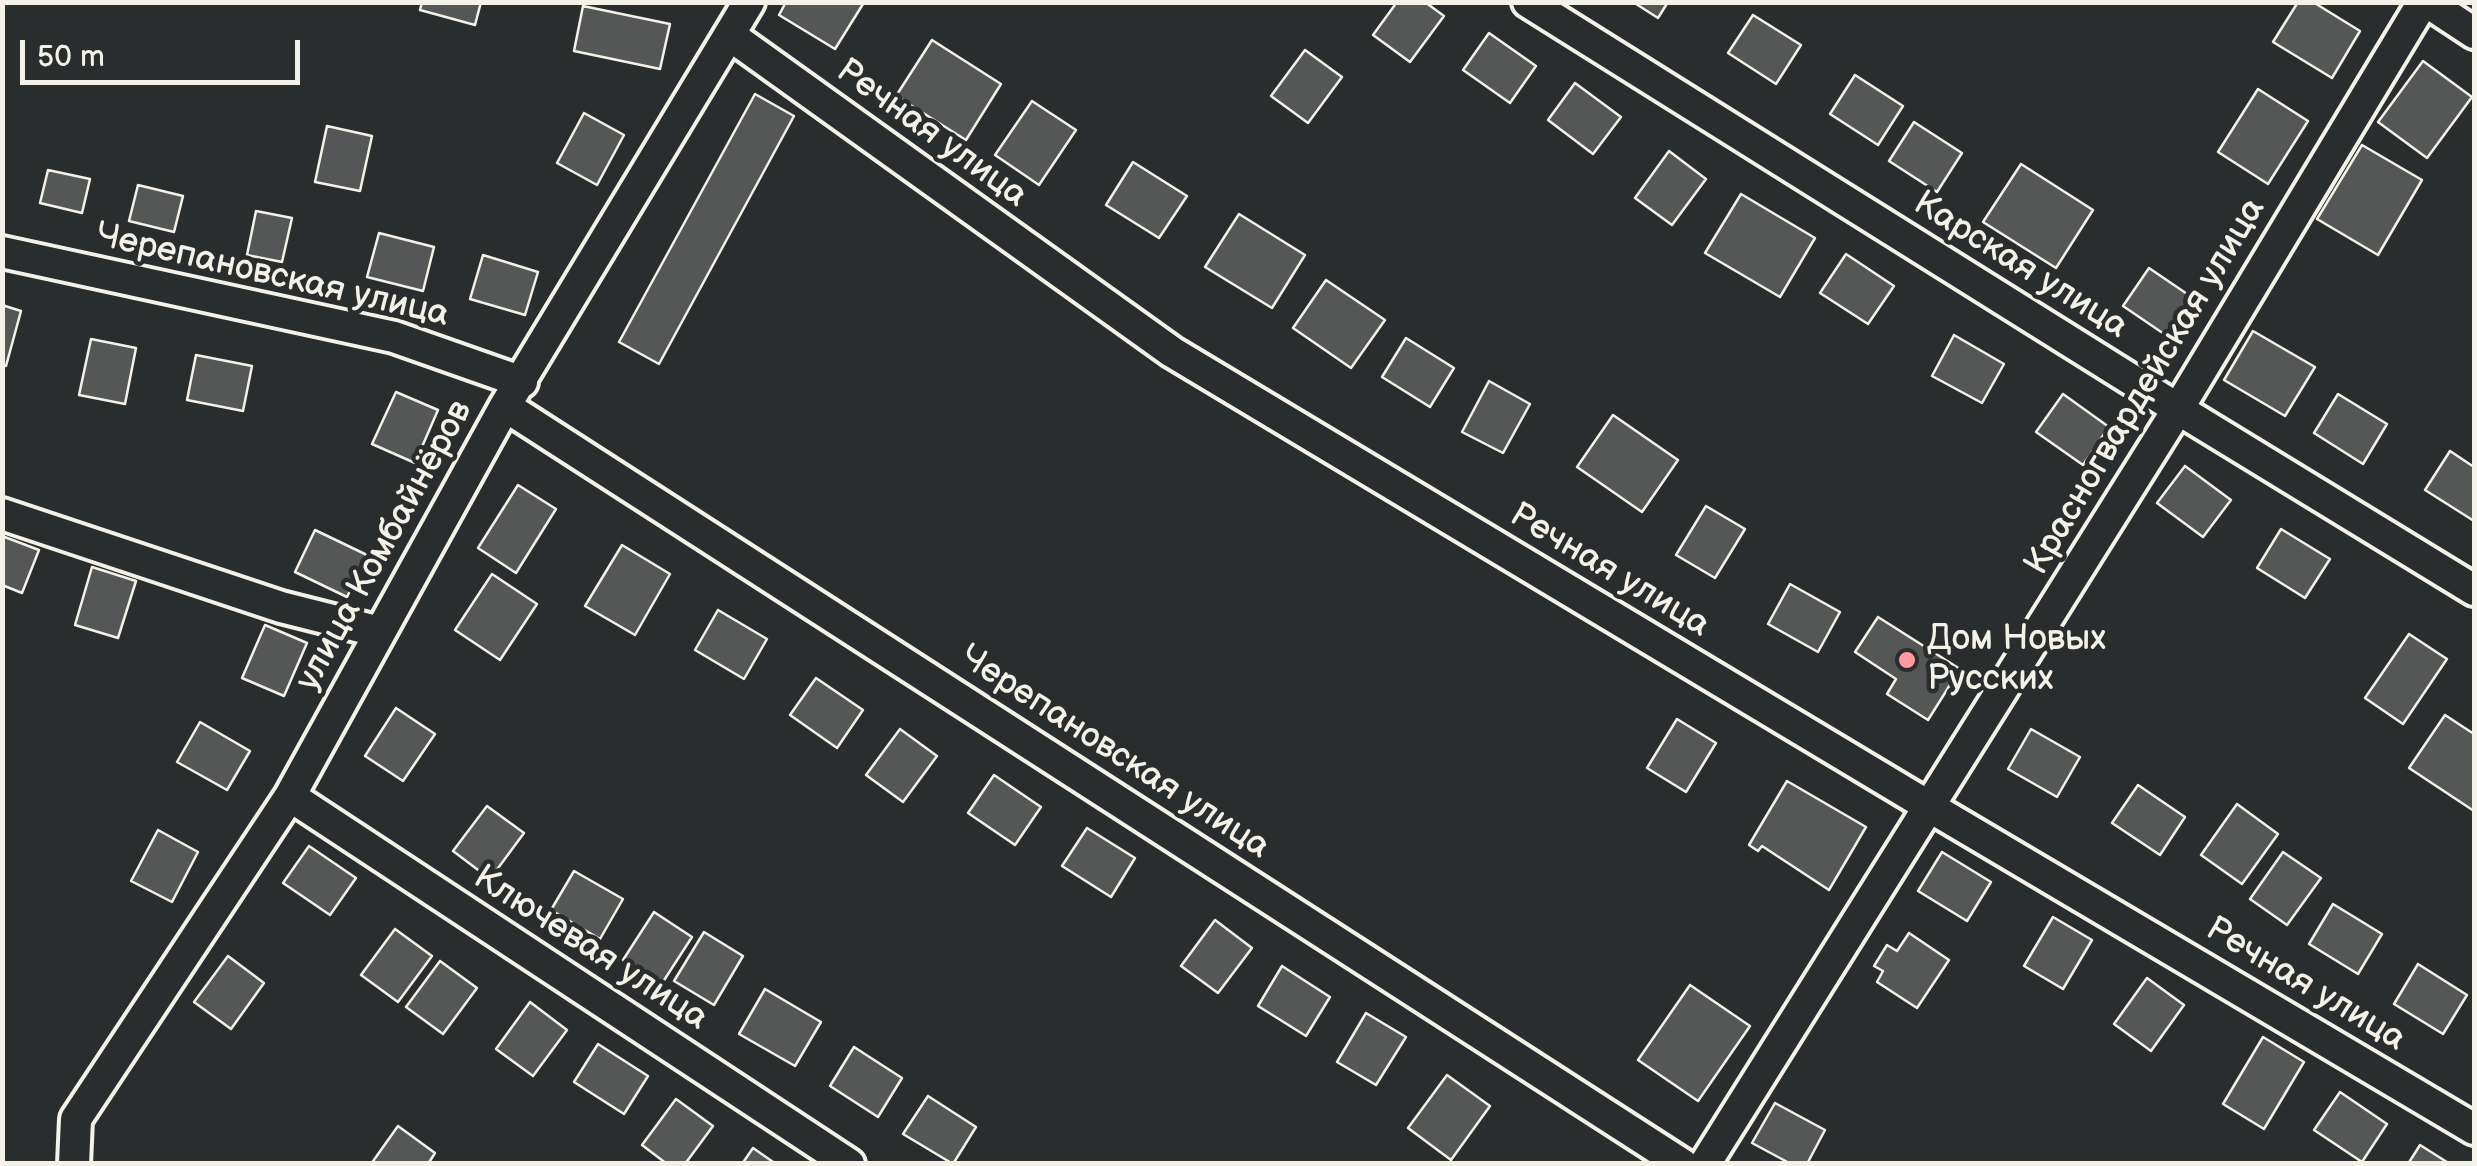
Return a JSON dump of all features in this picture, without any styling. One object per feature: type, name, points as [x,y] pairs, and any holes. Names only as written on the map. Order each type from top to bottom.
[{"type":"street","name":"улица Комбайнёров","points":[[74,1164],[76,1119],[290,796],[514,394],[750,2]]},
{"type":"street","name":"Карская улица","points":[[1528,2],[2178,410],[2474,590]]},
{"type":"street","name":"Красногвардейская улица","points":[[1705,1164],[2178,410],[2425,2]]},
{"type":"street","points":[[2425,2],[2474,32]]},
{"type":"street","name":"Речная улица","points":[[731,36],[1172,352],[1930,808],[2474,1129]]},
{"type":"street","name":"Черепановская улица","points":[[2,252],[394,337],[514,394],[1682,1164]]},
{"type":"street","points":[[2,514],[281,607],[380,632]]},
{"type":"street","name":"Ключевая улица","points":[[290,796],[850,1164]]},
{"type":"building","points":[[422,2],[481,2],[475,25],[420,10]]},
{"type":"building","points":[[786,2],[863,4],[835,49],[779,15]]},
{"type":"building","points":[[1397,2],[1425,2],[1444,16],[1410,62],[1373,35]]},
{"type":"building","points":[[1633,2],[1668,2],[1658,18]]},
{"type":"building","points":[[2298,2],[2313,2],[2360,31],[2332,78],[2273,42]]},
{"type":"building","points":[[583,6],[670,24],[660,69],[574,51]]},
{"type":"building","points":[[1753,15],[1801,45],[1776,84],[1728,53]]},
{"type":"building","points":[[1489,33],[1536,66],[1510,103],[1463,70]]},
{"type":"building","points":[[932,40],[1001,84],[966,140],[896,96]]},
{"type":"building","points":[[1305,50],[1342,77],[1308,123],[1271,96]]},
{"type":"building","points":[[2423,61],[2472,97],[2427,158],[2378,122]]},
{"type":"building","points":[[1855,75],[1903,106],[1878,145],[1830,114]]},
{"type":"building","points":[[1575,83],[1621,117],[1593,154],[1548,120]]},
{"type":"building","points":[[2258,89],[2308,121],[2268,184],[2218,152]]},
{"type":"building","points":[[755,94],[794,116],[659,364],[619,342]]},
{"type":"building","points":[[1032,101],[1076,130],[1039,185],[995,155]]},
{"type":"building","points":[[584,113],[624,135],[597,185],[557,163]]},
{"type":"building","points":[[1914,122],[1962,153],[1937,192],[1889,161]]},
{"type":"building","points":[[327,126],[372,136],[360,191],[315,182]]},
{"type":"building","points":[[2362,145],[2422,180],[2378,255],[2317,219]]},
{"type":"building","points":[[1669,151],[1706,179],[1672,225],[1635,198]]},
{"type":"building","points":[[1133,162],[1187,196],[1159,238],[1106,205]]},
{"type":"building","points":[[2021,164],[2093,210],[2056,268],[1983,222]]},
{"type":"building","points":[[48,170],[90,179],[82,213],[40,203]]},
{"type":"building","points":[[138,185],[183,196],[174,232],[129,221]]},
{"type":"building","points":[[1741,194],[1815,238],[1780,297],[1705,253]]},
{"type":"building","points":[[256,211],[292,218],[282,262],[247,255]]},
{"type":"building","points":[[1239,214],[1305,255],[1272,308],[1205,267]]},
{"type":"building","points":[[379,233],[434,247],[423,291],[367,277]]},
{"type":"building","points":[[1846,254],[1894,286],[1868,324],[1820,293]]},
{"type":"building","points":[[483,255],[538,272],[525,315],[470,299]]},
{"type":"building","points":[[2149,268],[2196,300],[2170,338],[2123,306]]},
{"type":"building","points":[[1326,280],[1385,320],[1351,368],[1293,328]]},
{"type":"building","points":[[2,305],[21,311],[6,366],[2,365]]},
{"type":"building","points":[[2253,331],[2315,367],[2285,416],[2224,380]]},
{"type":"building","points":[[1954,335],[2004,364],[1982,403],[1932,376]]},
{"type":"building","points":[[1406,338],[1454,368],[1430,407],[1382,377]]},
{"type":"building","points":[[91,339],[136,348],[125,404],[79,395]]},
{"type":"building","points":[[196,355],[252,366],[243,411],[187,400]]},
{"type":"building","points":[[1489,381],[1530,404],[1503,453],[1462,432]]},
{"type":"building","points":[[396,392],[438,410],[415,463],[372,444]]},
{"type":"building","points":[[2063,394],[2109,427],[2083,465],[2036,432]]},
{"type":"building","points":[[2338,394],[2387,424],[2363,464],[2314,433]]},
{"type":"building","points":[[1613,415],[1678,460],[1642,512],[1577,467]]},
{"type":"building","points":[[2450,451],[2474,467],[2474,521],[2425,490]]},
{"type":"building","points":[[2185,466],[2231,500],[2203,537],[2157,503]]},
{"type":"building","points":[[518,485],[556,509],[516,573],[478,548]]},
{"type":"building","points":[[1706,506],[1745,529],[1715,578],[1676,555]]},
{"type":"building","points":[[2281,529],[2330,559],[2305,598],[2257,568]]},
{"type":"building","points":[[315,530],[367,555],[347,597],[295,572]]},
{"type":"building","points":[[2,536],[39,550],[22,593],[2,585]]},
{"type":"building","points":[[622,545],[670,574],[635,635],[585,606]]},
{"type":"building","points":[[92,567],[136,581],[118,638],[75,625]]},
{"type":"building","points":[[492,574],[537,604],[500,660],[455,630]]},
{"type":"building","points":[[1790,584],[1840,612],[1818,652],[1768,624]]},
{"type":"building","points":[[718,610],[767,639],[744,679],[695,650]]},
{"type":"building","name":"Дом Новых Русских","points":[[1878,617],[1960,669],[1928,720],[1887,694],[1896,679],[1855,652]]},
{"type":"building","points":[[265,625],[307,643],[284,696],[242,678]]},
{"type":"building","points":[[2409,634],[2447,659],[2403,724],[2365,698]]},
{"type":"building","points":[[816,678],[863,710],[837,748],[790,715]]},
{"type":"building","points":[[396,708],[435,734],[403,781],[365,756]]},
{"type":"building","points":[[2445,715],[2474,734],[2474,811],[2409,768]]},
{"type":"building","points":[[1677,719],[1716,743],[1686,792],[1647,768]]},
{"type":"building","points":[[200,722],[250,751],[227,790],[177,762]]},
{"type":"building","points":[[900,729],[937,756],[903,802],[866,775]]},
{"type":"building","points":[[2031,729],[2080,757],[2057,797],[2008,769]]},
{"type":"building","points":[[994,775],[1041,807],[1015,845],[968,813]]},
{"type":"building","points":[[1787,781],[1866,827],[1829,890],[1762,846],[1758,851],[1749,845]]},
{"type":"building","points":[[2138,785],[2185,817],[2160,855],[2112,823]]},
{"type":"building","points":[[2237,804],[2278,834],[2242,884],[2201,855]]},
{"type":"building","points":[[487,806],[524,833],[490,879],[453,851]]},
{"type":"building","points":[[1087,828],[1135,858],[1111,897],[1062,866]]},
{"type":"building","points":[[158,830],[198,852],[172,902],[131,881]]},
{"type":"building","points":[[309,846],[356,878],[330,915],[283,883]]},
{"type":"building","points":[[1942,852],[1991,882],[1967,921],[1918,891]]},
{"type":"building","points":[[2283,852],[2321,878],[2287,925],[2250,899]]},
{"type":"building","points":[[574,871],[623,899],[600,939],[551,910]]},
{"type":"building","points":[[2333,904],[2382,934],[2358,974],[2309,944]]},
{"type":"building","points":[[654,912],[692,937],[661,985],[623,960]]},
{"type":"building","points":[[2053,917],[2092,940],[2063,989],[2024,966]]},
{"type":"building","points":[[1215,920],[1252,948],[1218,993],[1181,966]]},
{"type":"building","points":[[395,929],[432,956],[398,1002],[361,975]]},
{"type":"building","points":[[704,932],[743,956],[714,1005],[674,981]]},
{"type":"building","points":[[1909,933],[1949,960],[1917,1008],[1877,982],[1883,971],[1874,966],[1887,945],[1897,951]]},
{"type":"building","points":[[228,956],[264,983],[231,1029],[194,1002]]},
{"type":"building","points":[[440,961],[477,988],[443,1034],[406,1007]]},
{"type":"building","points":[[2418,964],[2467,995],[2443,1034],[2394,1004]]},
{"type":"building","points":[[1282,966],[1330,997],[1306,1036],[1258,1006]]},
{"type":"building","points":[[2147,978],[2184,1005],[2151,1051],[2114,1024]]},
{"type":"building","points":[[1690,985],[1750,1026],[1698,1101],[1638,1060]]},
{"type":"building","points":[[765,989],[821,1022],[795,1066],[739,1034]]},
{"type":"building","points":[[530,1002],[567,1030],[533,1076],[496,1049]]},
{"type":"building","points":[[1366,1013],[1406,1037],[1376,1085],[1337,1062]]},
{"type":"building","points":[[2263,1037],[2304,1062],[2264,1129],[2223,1104]]},
{"type":"building","points":[[598,1044],[648,1076],[624,1114],[574,1082]]},
{"type":"building","points":[[854,1047],[902,1078],[878,1117],[830,1086]]},
{"type":"building","points":[[1447,1075],[1490,1106],[1451,1160],[1408,1128]]},
{"type":"building","points":[[2340,1092],[2387,1124],[2362,1162],[2314,1130]]},
{"type":"building","points":[[928,1096],[976,1127],[953,1164],[903,1134]]},
{"type":"building","points":[[676,1099],[713,1126],[685,1164],[667,1164],[642,1145]]},
{"type":"building","points":[[1775,1103],[1825,1130],[1807,1164],[1791,1164],[1752,1143]]},
{"type":"building","points":[[398,1126],[435,1153],[428,1164],[371,1164]]},
{"type":"building","points":[[2420,1145],[2450,1164],[2408,1164]]},
{"type":"building","points":[[753,1148],[776,1164],[742,1164]]},
{"type":"place","name":"Дом Новых Русских","points":[[1907,660]]}]
